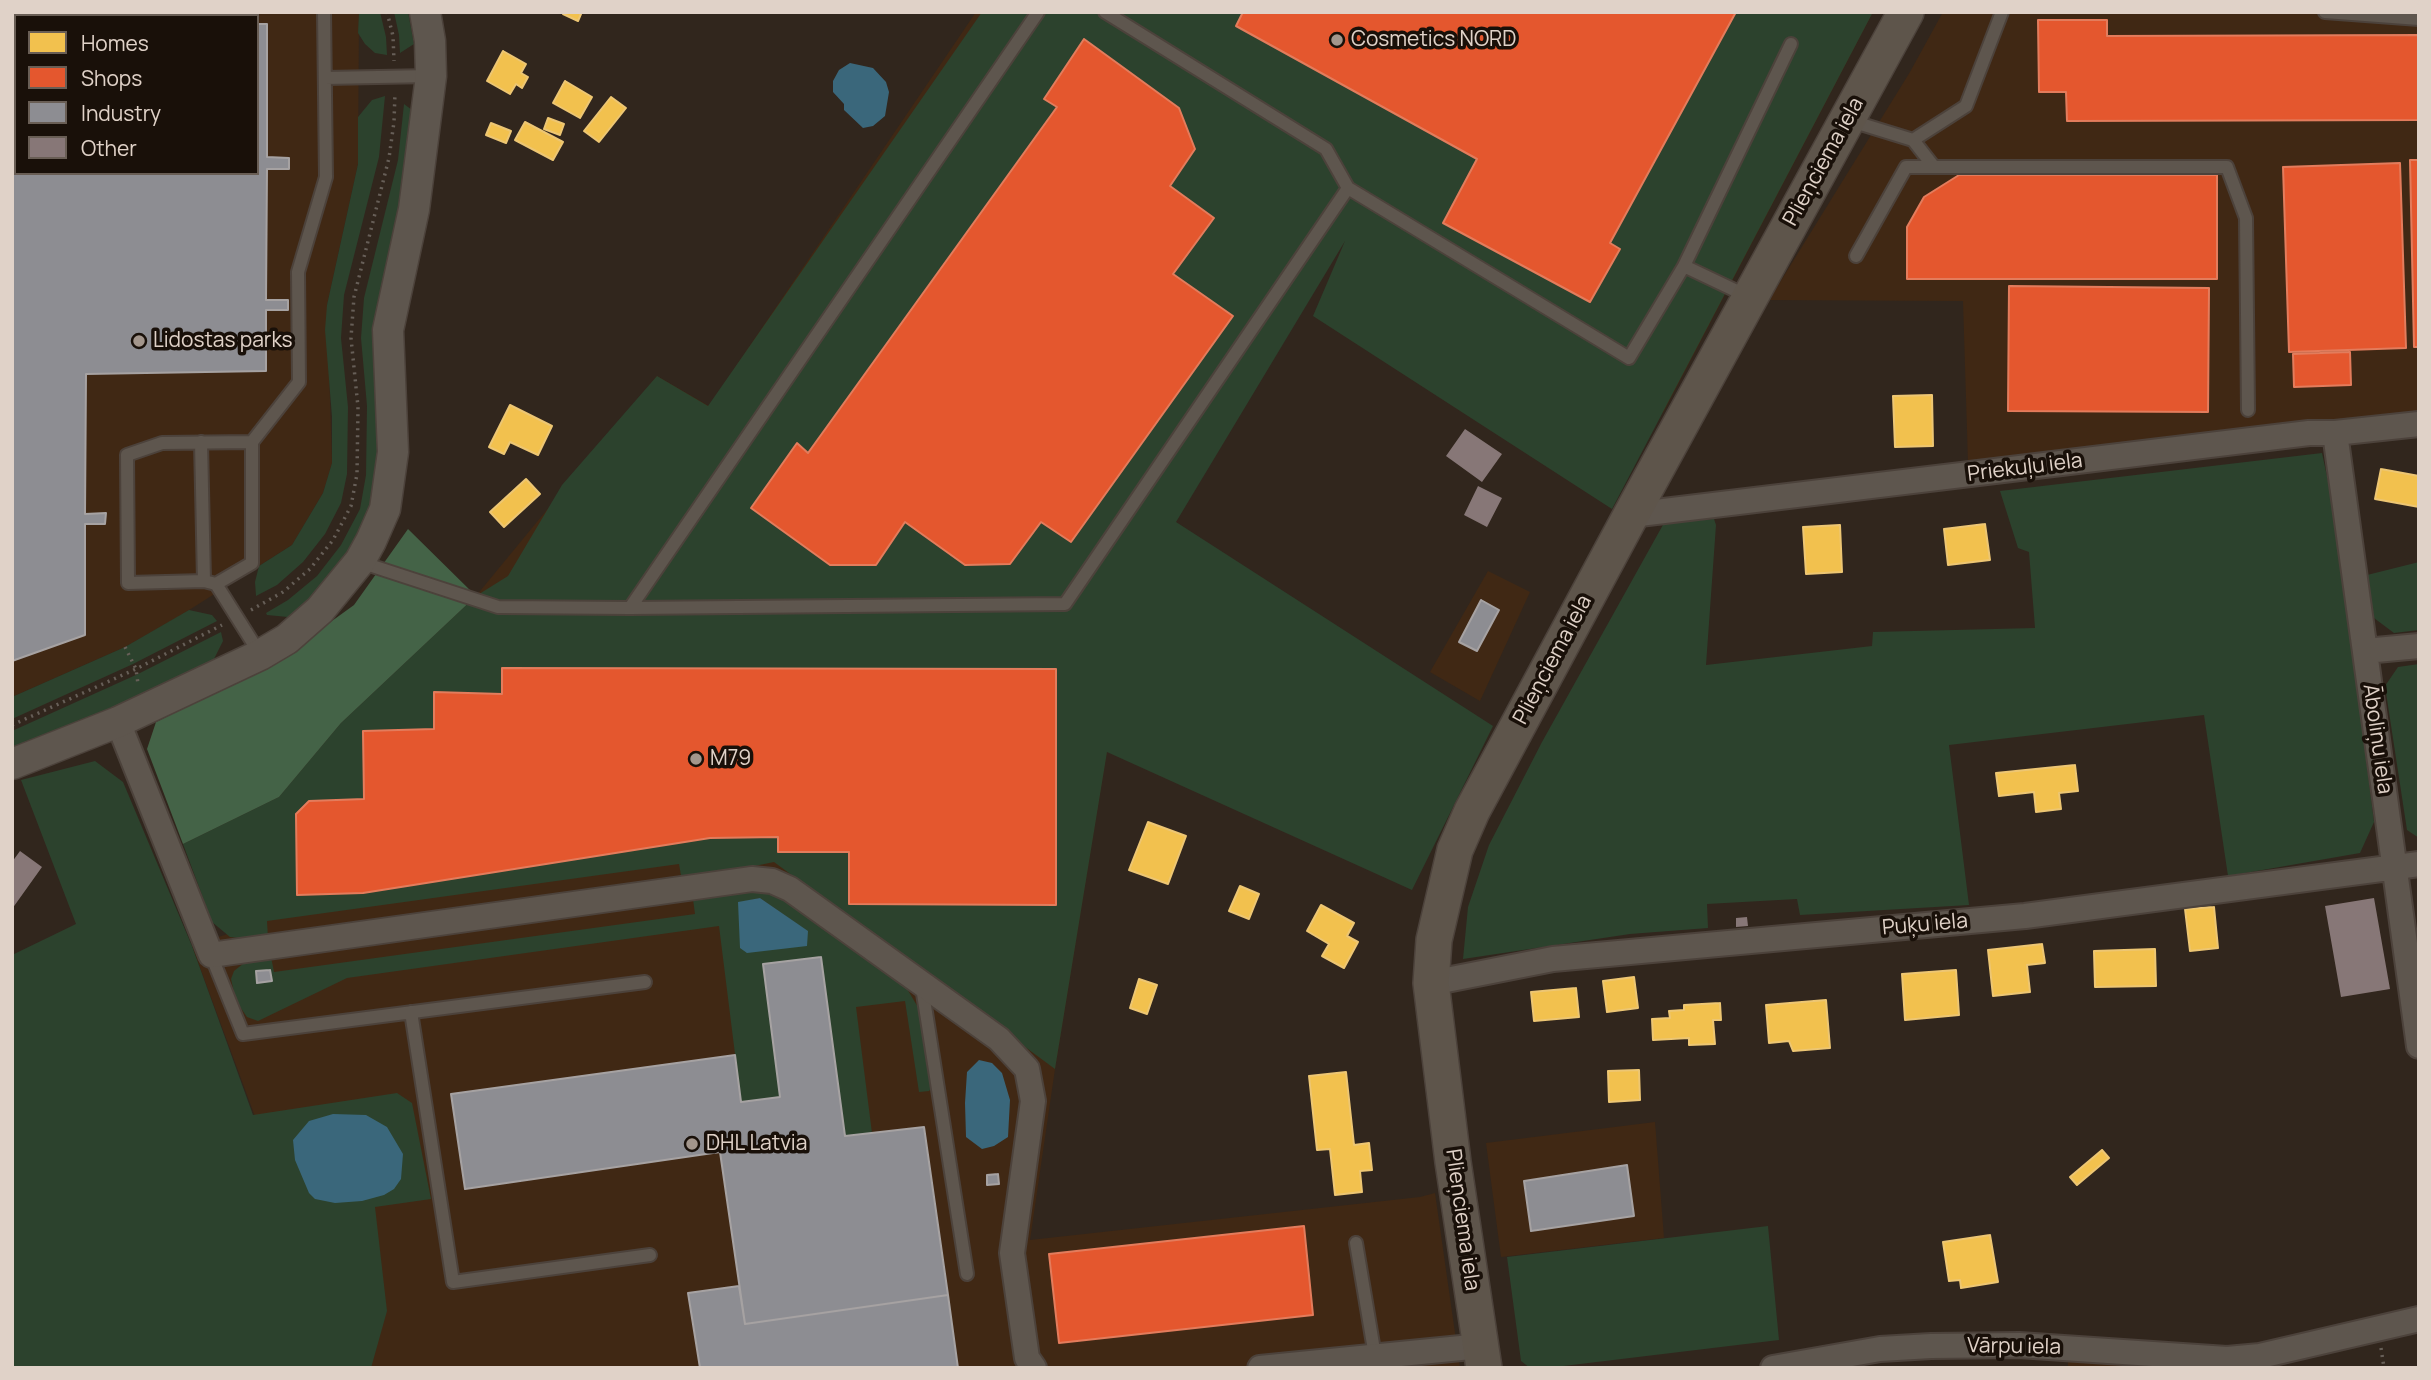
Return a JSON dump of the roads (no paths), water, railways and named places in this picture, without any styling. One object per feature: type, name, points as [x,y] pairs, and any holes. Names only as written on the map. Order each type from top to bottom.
[{"type":"main road","name":"Plieņciema iela","points":[[1482,1357],[1453,1162],[1431,982],[1434,940],[1455,850],[1472,811],[1906,12]]},
{"type":"street","points":[[12,764],[118,722],[288,639],[320,610],[360,561],[385,509],[393,452],[388,330],[414,209],[431,76],[430,41],[425,12]]},
{"type":"street","name":"Priekuļu iela","points":[[1631,516],[2309,433],[2335,433],[2419,424]]},
{"type":"street","name":"Āboliņu iela","points":[[2335,433],[2419,1046]]},
{"type":"street","points":[[2365,652],[2419,646]]},
{"type":"street","points":[[118,722],[211,955],[751,879],[772,881],[790,889],[999,1040],[1027,1069],[1033,1101],[1012,1253],[1027,1358],[1034,1368]]},
{"type":"street","name":"Puķu iela","points":[[1431,982],[1553,959],[2025,916],[2419,864]]},
{"type":"street","name":"Vārpu iela","points":[[1773,1368],[1880,1349],[1931,1346],[2019,1345],[2227,1359],[2260,1356],[2419,1319]]},
{"type":"street","points":[[1260,1368],[1375,1356],[1482,1357]]},
{"type":"lane","points":[[252,442],[162,443],[127,455],[128,583],[210,582],[252,563],[252,442],[299,382],[298,272],[326,177],[324,12]]},
{"type":"lane","points":[[631,608],[1038,12]]},
{"type":"lane","points":[[1105,12],[1326,149],[1348,188],[1629,358],[1684,266],[1791,44]]},
{"type":"lane","points":[[1913,140],[1966,106],[2002,12]]},
{"type":"lane","points":[[2325,12],[2419,19]]},
{"type":"lane","points":[[325,78],[431,76]]},
{"type":"lane","points":[[1847,120],[1913,140],[1934,166]]},
{"type":"lane","points":[[1856,256],[1906,167],[2227,166],[2246,218],[2248,410]]},
{"type":"lane","points":[[360,561],[498,607],[1065,604],[1348,188]]},
{"type":"lane","points":[[1684,266],[1750,298]]},
{"type":"lane","points":[[201,442],[210,582],[260,655]]},
{"type":"lane","points":[[211,955],[243,1034],[645,982]]},
{"type":"lane","points":[[922,985],[967,1274]]},
{"type":"lane","points":[[411,1012],[453,1282],[650,1255]]},
{"type":"lane","points":[[1356,1243],[1375,1356]]},
{"type":"water","points":[[850,63],[873,68],[886,82],[889,92],[885,116],[873,126],[863,128],[844,110],[844,104],[833,92],[833,81],[839,70]]},
{"type":"water","points":[[760,898],[808,931],[807,946],[747,953],[740,948],[738,902]]},
{"type":"water","points":[[979,1060],[992,1063],[1002,1073],[1010,1100],[1008,1137],[994,1146],[982,1149],[966,1137],[967,1072]]},
{"type":"water","points":[[333,1114],[366,1115],[387,1127],[403,1154],[401,1179],[394,1189],[384,1195],[362,1201],[335,1203],[315,1199],[309,1193],[295,1160],[293,1140],[309,1121]]},
{"type":"place","name":"Cosmetics NORD","points":[[1337,40]]},
{"type":"place","name":"Lidostas parks","points":[[139,341]]},
{"type":"place","name":"M79","points":[[696,759]]},
{"type":"place","name":"DHL Latvia","points":[[692,1144]]}]
